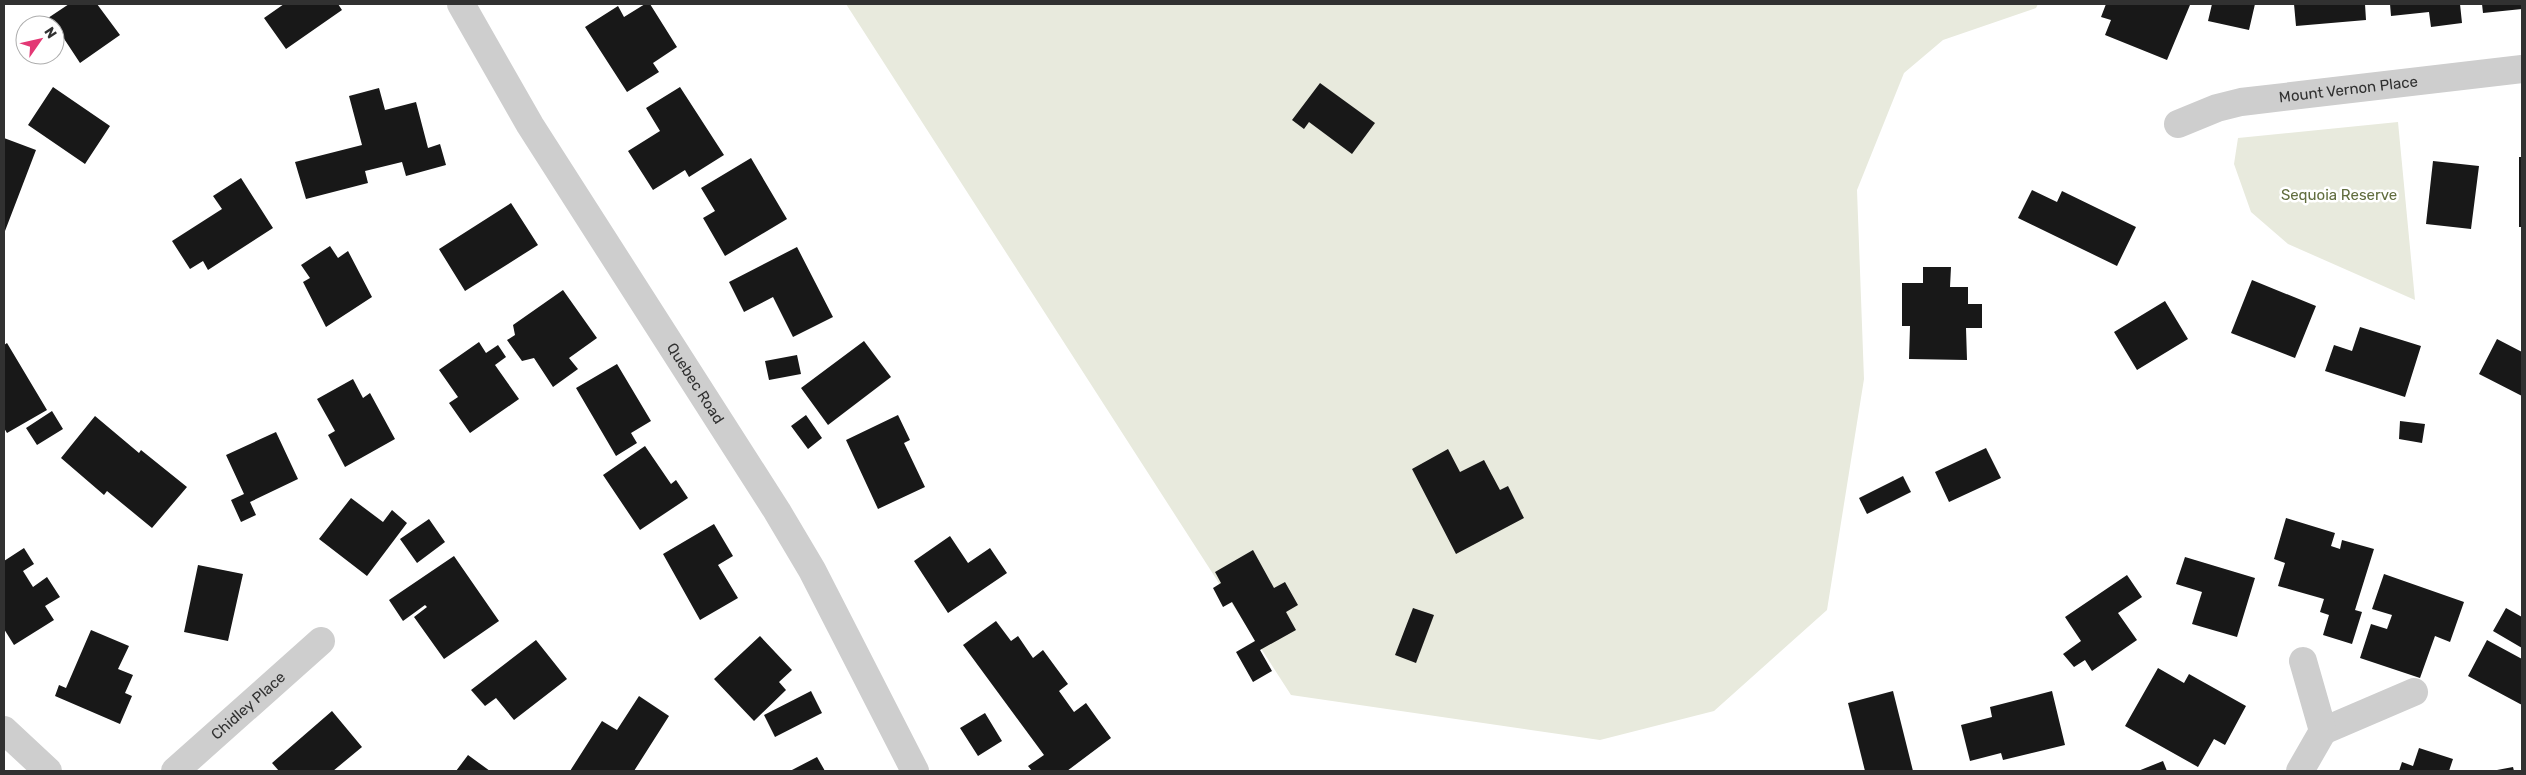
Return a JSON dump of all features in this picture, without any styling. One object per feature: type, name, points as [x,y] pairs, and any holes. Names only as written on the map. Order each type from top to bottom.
[{"type":"street","name":"Quebec Road","points":[[461,4],[530,125],[709,401],[812,570],[915,771]]},
{"type":"street","name":"Mount Vernon Place","points":[[2178,124],[2217,108],[2242,102],[2522,69]]},
{"type":"street","name":"Chidley Place","points":[[175,771],[322,641]]},
{"type":"street","points":[[2303,661],[2323,731]]},
{"type":"street","points":[[2300,771],[2323,731],[2414,692]]},
{"type":"street","points":[[4,730],[48,771]]},
{"type":"green space","points":[[846,4],[2038,4],[2036,8],[1943,40],[1904,73],[1857,190],[1864,379],[1827,610],[1714,711],[1600,740],[1291,695]]},
{"type":"green space","name":"Sequoia Reserve","points":[[2398,122],[2415,300],[2288,244],[2251,212],[2234,164],[2238,138]]},
{"type":"building","points":[[69,4],[97,4],[120,35],[80,63],[65,40],[65,15],[52,15]]},
{"type":"building","points":[[284,4],[338,4],[342,10],[286,49],[264,18]]},
{"type":"building","points":[[645,4],[650,4],[677,47],[653,63],[659,72],[627,92],[585,27],[618,6],[624,17]]},
{"type":"building","points":[[2106,4],[2190,5],[2167,60],[2105,35],[2111,20],[2101,17]]},
{"type":"building","points":[[2212,4],[2255,4],[2249,30],[2208,21]]},
{"type":"building","points":[[2294,4],[2365,4],[2366,20],[2296,26]]},
{"type":"building","points":[[2390,4],[2460,4],[2462,23],[2431,27],[2429,12],[2391,16]]},
{"type":"building","points":[[2482,4],[2522,4],[2522,9],[2483,13]]},
{"type":"building","points":[[1320,83],[1375,123],[1352,154],[1309,122],[1304,129],[1292,120]]},
{"type":"building","points":[[53,87],[110,126],[85,164],[28,125]]},
{"type":"building","points":[[680,87],[724,155],[689,177],[685,170],[653,190],[628,151],[660,131],[646,108]]},
{"type":"building","points":[[379,88],[385,110],[416,102],[428,148],[440,144],[446,165],[406,176],[402,162],[365,171],[368,183],[306,199],[295,162],[362,145],[349,96]]},
{"type":"building","points":[[4,138],[36,150],[5,231],[4,231]]},
{"type":"building","points":[[2519,157],[2522,157],[2522,227],[2519,227]]},
{"type":"building","points":[[751,158],[787,219],[725,256],[703,218],[715,211],[701,188]]},
{"type":"building","points":[[2433,161],[2479,166],[2471,229],[2426,224]]},
{"type":"building","points":[[241,178],[273,228],[208,270],[203,261],[190,269],[172,241],[222,209],[213,196]]},
{"type":"building","points":[[2032,190],[2057,202],[2062,191],[2136,227],[2117,266],[2018,218]]},
{"type":"building","points":[[511,203],[538,245],[465,291],[439,249]]},
{"type":"building","points":[[330,246],[338,258],[348,251],[372,297],[326,327],[303,282],[310,278],[301,265]]},
{"type":"building","points":[[797,247],[833,317],[793,337],[773,297],[744,312],[729,282]]},
{"type":"building","points":[[1923,267],[1951,267],[1950,287],[1968,287],[1968,304],[1982,304],[1982,328],[1966,328],[1967,360],[1909,359],[1910,326],[1902,326],[1902,283],[1923,283]]},
{"type":"building","points":[[2252,280],[2316,306],[2295,358],[2231,333]]},
{"type":"building","points":[[563,290],[597,338],[569,358],[578,369],[553,387],[534,358],[522,361],[507,340],[515,335],[513,325]]},
{"type":"building","points":[[2165,301],[2188,339],[2137,370],[2114,332]]},
{"type":"building","points":[[2360,327],[2421,346],[2405,397],[2325,371],[2334,345],[2352,351]]},
{"type":"building","points":[[2497,339],[2522,352],[2522,396],[2479,374]]},
{"type":"building","points":[[864,341],[891,377],[828,425],[801,388]]},
{"type":"building","points":[[479,342],[486,353],[498,345],[506,357],[495,365],[519,399],[470,433],[449,403],[458,397],[439,370]]},
{"type":"building","points":[[7,343],[47,410],[7,433],[4,428],[4,345]]},
{"type":"building","points":[[797,355],[801,374],[769,380],[765,361]]},
{"type":"building","points":[[617,364],[651,421],[631,433],[637,443],[616,456],[576,388]]},
{"type":"building","points":[[353,379],[363,398],[370,393],[395,439],[345,467],[328,435],[335,431],[317,399]]},
{"type":"building","points":[[52,411],[63,429],[37,445],[26,428]]},
{"type":"building","points":[[806,415],[822,438],[808,449],[791,426]]},
{"type":"building","points":[[898,415],[910,440],[904,443],[925,487],[878,509],[846,440]]},
{"type":"building","points":[[95,416],[139,453],[141,450],[187,487],[152,528],[107,491],[104,495],[61,458]]},
{"type":"building","points":[[2400,421],[2425,424],[2422,443],[2399,439]]},
{"type":"building","points":[[276,432],[298,479],[250,502],[256,515],[241,522],[231,500],[244,494],[226,455]]},
{"type":"building","points":[[645,446],[671,484],[676,480],[688,498],[640,530],[603,475]]},
{"type":"building","points":[[1986,448],[2001,478],[1949,502],[1935,472]]},
{"type":"building","points":[[1448,449],[1460,472],[1484,460],[1500,490],[1508,486],[1524,518],[1456,554],[1412,469]]},
{"type":"building","points":[[1903,476],[1911,492],[1867,514],[1859,498]]},
{"type":"building","points":[[351,498],[383,522],[392,510],[407,523],[367,576],[319,539]]},
{"type":"building","points":[[2286,518],[2335,533],[2331,546],[2340,549],[2342,540],[2374,549],[2355,610],[2362,612],[2352,644],[2323,635],[2329,615],[2320,612],[2324,599],[2278,586],[2285,563],[2274,559]]},
{"type":"building","points":[[429,519],[445,542],[417,563],[400,539]]},
{"type":"building","points":[[714,524],[733,556],[718,565],[738,598],[700,620],[663,554]]},
{"type":"building","points":[[950,536],[968,563],[990,548],[1007,573],[948,613],[914,561]]},
{"type":"building","points":[[24,548],[34,564],[23,571],[33,587],[47,577],[60,597],[45,606],[54,620],[14,645],[4,629],[4,561]]},
{"type":"building","points":[[1253,550],[1274,588],[1285,582],[1298,605],[1286,612],[1296,630],[1260,650],[1272,671],[1253,682],[1236,652],[1255,641],[1232,602],[1223,607],[1213,588],[1221,583],[1215,572]]},
{"type":"building","points":[[454,556],[499,621],[444,659],[414,617],[427,607],[425,605],[403,621],[389,600]]},
{"type":"building","points":[[2185,557],[2255,578],[2237,637],[2192,624],[2202,592],[2176,584]]},
{"type":"building","points":[[198,565],[243,574],[228,641],[184,632]]},
{"type":"building","points":[[2384,574],[2464,602],[2450,642],[2435,636],[2420,678],[2360,658],[2371,624],[2387,629],[2392,615],[2372,609]]},
{"type":"building","points":[[2127,575],[2142,597],[2118,613],[2137,640],[2092,671],[2085,660],[2074,667],[2063,654],[2081,641],[2065,617]]},
{"type":"building","points":[[1413,608],[1434,615],[1416,663],[1395,655]]},
{"type":"building","points":[[2506,608],[2522,617],[2522,648],[2493,631]]},
{"type":"building","points":[[996,621],[1011,641],[1018,636],[1033,658],[1043,650],[1068,684],[1059,691],[1074,712],[1086,703],[1111,738],[1067,771],[1032,771],[1028,766],[1044,755],[963,645]]},
{"type":"building","points":[[91,630],[129,646],[118,669],[133,675],[125,693],[132,696],[120,724],[55,696],[59,685],[66,688]]},
{"type":"building","points":[[760,636],[792,670],[779,682],[786,690],[754,721],[714,679]]},
{"type":"building","points":[[536,640],[567,679],[514,720],[496,698],[485,706],[471,690]]},
{"type":"building","points":[[2487,640],[2522,659],[2522,705],[2468,676]]},
{"type":"building","points":[[2158,668],[2184,683],[2189,674],[2246,706],[2225,745],[2214,739],[2198,767],[2125,726]]},
{"type":"building","points":[[811,691],[822,713],[775,737],[764,715]]},
{"type":"building","points":[[1893,691],[1913,771],[1865,771],[1848,703]]},
{"type":"building","points":[[2052,691],[2065,745],[2003,760],[2001,753],[1970,761],[1961,725],[1992,717],[1990,707]]},
{"type":"building","points":[[639,696],[669,716],[634,771],[570,771],[602,721],[617,730]]},
{"type":"building","points":[[332,711],[362,747],[333,771],[279,771],[272,763]]},
{"type":"building","points":[[985,713],[1002,741],[978,756],[960,728]]},
{"type":"building","points":[[2419,748],[2453,759],[2449,771],[2399,771],[2402,762],[2413,766]]},
{"type":"building","points":[[468,755],[490,771],[456,771]]},
{"type":"building","points":[[817,757],[825,771],[790,771]]},
{"type":"building","points":[[2163,761],[2167,771],[2138,771]]},
{"type":"building","points":[[2513,767],[2514,771],[2497,771],[2497,770]]}]
